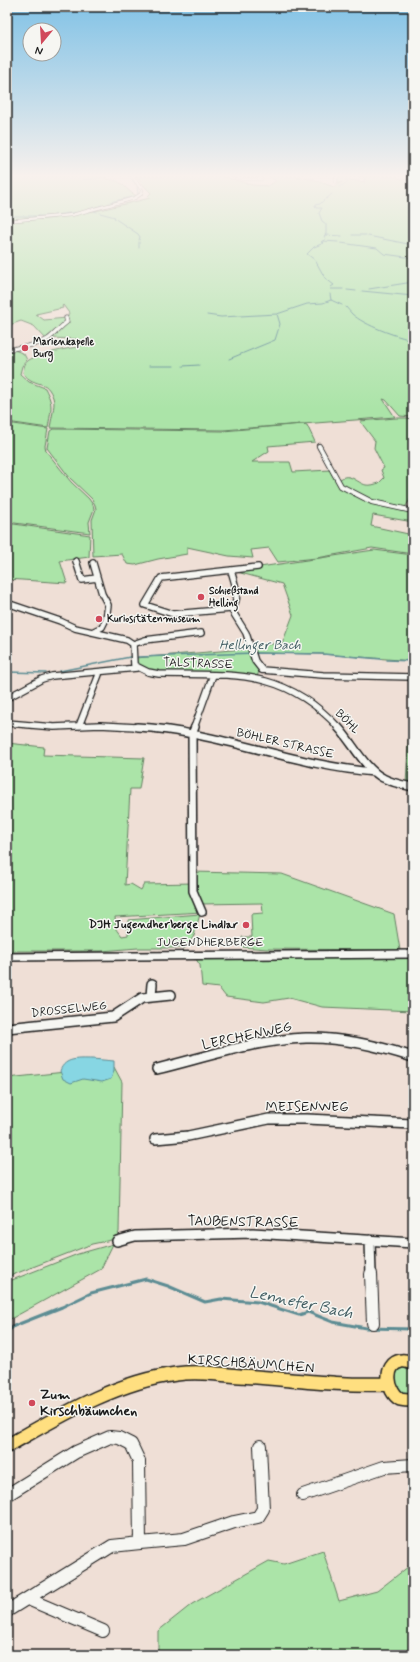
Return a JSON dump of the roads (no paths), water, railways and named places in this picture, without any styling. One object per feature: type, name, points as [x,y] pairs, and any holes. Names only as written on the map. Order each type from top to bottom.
[{"type":"main road","points":[[413,1363],[404,1360],[394,1363],[388,1372],[388,1384],[392,1391],[404,1401],[413,1400]]},
{"type":"main road","name":"KIRSCHBÄUMCHEN","points":[[7,1446],[101,1395],[143,1381],[177,1374],[202,1373],[246,1376],[352,1386],[388,1384]]},
{"type":"street","points":[[7,350],[46,340],[59,327],[67,322],[66,318]]},
{"type":"street","points":[[319,446],[342,486],[372,502],[413,511]]},
{"type":"street","points":[[76,561],[82,580],[97,578]]},
{"type":"street","points":[[92,632],[102,626],[106,619],[108,605],[102,594],[93,563]]},
{"type":"street","points":[[232,570],[236,592],[235,605],[231,609],[173,614],[146,605],[161,578],[258,567]]},
{"type":"street","points":[[7,603],[60,621],[75,628],[127,640],[133,644]]},
{"type":"street","points":[[231,609],[246,632],[258,667],[262,670],[323,675],[413,677]]},
{"type":"street","points":[[133,644],[145,640],[201,633]]},
{"type":"street","points":[[7,698],[42,679],[52,676],[137,668],[134,665],[133,644]]},
{"type":"street","name":"TALSTRASSE","points":[[137,668],[159,674],[258,678]]},
{"type":"street","points":[[258,678],[262,670]]},
{"type":"street","points":[[79,726],[100,672]]},
{"type":"street","points":[[202,912],[200,904],[193,891],[192,734],[213,675]]},
{"type":"street","name":"BÖHL","points":[[258,678],[287,688],[309,701],[347,736],[374,772],[386,780],[413,787]]},
{"type":"street","points":[[7,691],[14,694]]},
{"type":"street","name":"BÖHLER STRASSE","points":[[7,723],[48,727],[100,725],[134,726],[192,734],[346,770],[374,772]]},
{"type":"street","name":"JUGENDHERBERGE","points":[[7,957],[413,954]]},
{"type":"street","points":[[151,996],[152,984]]},
{"type":"street","name":"DROSSELWEG","points":[[7,1028],[114,1017],[120,1015],[135,1001],[151,996],[171,994]]},
{"type":"street","name":"LERCHENWEG","points":[[157,1069],[272,1041],[295,1038],[328,1039],[382,1047],[413,1057]]},
{"type":"street","name":"MEISENWEG","points":[[154,1139],[188,1136],[269,1119],[307,1119],[413,1124]]},
{"type":"street","name":"TAUBENSTRASSE","points":[[117,1241],[135,1236],[253,1234],[370,1240],[413,1244]]},
{"type":"street","points":[[370,1240],[373,1323]]},
{"type":"street","points":[[7,1495],[76,1452],[110,1437],[119,1438],[131,1444],[139,1461],[140,1543]]},
{"type":"street","points":[[7,1612],[112,1546],[184,1539],[234,1522],[258,1517],[263,1509],[260,1446]]},
{"type":"street","points":[[303,1495],[384,1467],[413,1466]]},
{"type":"street","points":[[28,1599],[103,1631]]},
{"type":"water","points":[[92,1059],[114,1061],[114,1071],[111,1079],[102,1082],[83,1079],[71,1083],[63,1079],[60,1071],[65,1063],[73,1060]]},
{"type":"waterway","points":[[307,254],[315,260],[325,278],[334,285],[331,287]]},
{"type":"waterway","points":[[383,254],[413,258]]},
{"type":"waterway","points":[[369,289],[413,282]]},
{"type":"waterway","points":[[331,289],[343,289]]},
{"type":"waterway","points":[[347,290],[356,291]]},
{"type":"waterway","points":[[362,291],[413,296]]},
{"type":"waterway","points":[[330,294],[331,300]]},
{"type":"waterway","points":[[277,314],[307,304],[323,303],[331,300]]},
{"type":"waterway","points":[[331,300],[342,305]]},
{"type":"waterway","points":[[346,307],[357,318],[372,326],[413,340]]},
{"type":"waterway","points":[[207,315],[221,317],[277,314]]},
{"type":"waterway","points":[[229,359],[275,340],[280,324],[277,314]]},
{"type":"waterway","points":[[183,366],[199,365]]},
{"type":"waterway","points":[[149,366],[174,366]]},
{"type":"waterway","name":"Hellinger Bach","points":[[138,657],[255,653],[323,654],[381,659]]},
{"type":"waterway","name":"Hellinger Bach","points":[[60,671],[130,657]]},
{"type":"waterway","name":"Hellinger Bach","points":[[387,660],[413,661]]},
{"type":"waterway","name":"Hellinger Bach","points":[[7,672],[46,673]]},
{"type":"waterway","name":"Lennefer Bach","points":[[7,1332],[14,1326],[62,1307],[91,1293],[146,1279],[168,1286],[205,1302],[221,1299],[258,1302],[299,1315],[308,1312],[333,1322],[366,1328],[413,1329]]},
{"type":"place","name":"Marienkapelle Burg","points":[[25,348]]},
{"type":"place","name":"Schießstand Helling","points":[[201,597]]},
{"type":"place","name":"Kuriositätenmuseum","points":[[99,619]]},
{"type":"place","name":"DJH Jugendherberge Lindlar","points":[[246,925]]},
{"type":"place","name":"Zum Kirschbäumchen","points":[[32,1403]]}]
